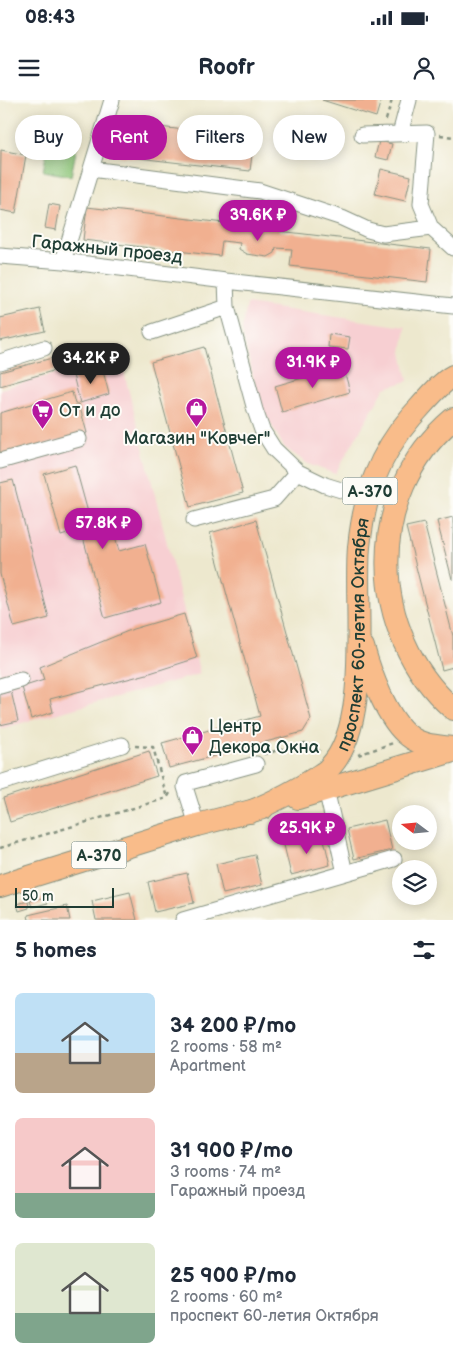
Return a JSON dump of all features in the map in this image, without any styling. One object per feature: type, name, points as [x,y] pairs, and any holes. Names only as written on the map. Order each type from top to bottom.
[{"type":"highway","name":"проспект 60-летия Октября","points":[[250,812],[280,798],[329,769],[343,749],[353,716],[357,684],[359,545],[367,498],[377,469],[396,434],[423,403],[453,376]]},
{"type":"highway","points":[[445,426],[417,458],[403,487],[393,520],[387,557],[389,596],[400,633],[416,667],[438,696],[453,709]]},
{"type":"highway","name":"А-370","points":[[358,632],[369,668],[384,701],[400,728],[410,737],[428,745],[453,750]]},
{"type":"highway","name":"проспект 60-летия Октября","points":[[1,883],[197,825],[250,812],[453,750]]},
{"type":"street","points":[[63,262],[112,100]]},
{"type":"street","points":[[400,134],[409,100]]},
{"type":"street","points":[[362,135],[427,133],[421,204],[431,228],[453,248]]},
{"type":"street","points":[[91,169],[260,191],[342,218],[368,230],[383,234],[431,228]]},
{"type":"street","name":"Гаражный проезд","points":[[0,256],[453,306]]},
{"type":"street","points":[[226,281],[227,307],[255,410],[262,430],[274,449],[298,472],[325,485],[367,498]]},
{"type":"street","points":[[152,332],[227,307]]},
{"type":"street","points":[[0,362],[44,348]]},
{"type":"street","points":[[0,461],[79,439]]},
{"type":"street","points":[[194,520],[274,499],[298,472]]},
{"type":"street","points":[[0,686],[21,680]]},
{"type":"street","points":[[0,783],[122,745]]},
{"type":"street","points":[[197,825],[185,787],[186,783],[256,764]]},
{"type":"street","points":[[326,789],[344,873]]},
{"type":"street","points":[[183,920],[394,859]]},
{"type":"path","points":[[382,134],[392,100]]},
{"type":"path","points":[[122,745],[153,747],[167,798]]},
{"type":"shaded area","points":[[247,304],[406,327],[402,352],[408,381],[385,388],[335,474],[308,464],[284,447],[260,405],[242,330]]},
{"type":"shaded area","points":[[120,356],[200,674],[0,729],[0,389]]},
{"type":"green space","points":[[45,160],[74,160],[71,176],[43,171]]},
{"type":"building","points":[[322,100],[381,100],[376,117]]},
{"type":"building","points":[[167,128],[177,129],[177,160],[251,160],[250,171],[155,160],[167,160]]},
{"type":"building","points":[[379,141],[392,144],[388,160],[375,157]]},
{"type":"building","points":[[1,150],[15,153],[15,160],[25,160],[16,213],[0,210]]},
{"type":"building","points":[[381,169],[411,176],[405,201],[375,194]]},
{"type":"building","points":[[49,204],[60,206],[56,230],[45,228]]},
{"type":"building","points":[[87,207],[224,223],[224,225],[242,227],[245,207],[281,211],[279,231],[431,249],[427,282],[290,266],[292,249],[276,248],[275,253],[268,257],[247,254],[239,249],[240,243],[222,241],[220,256],[83,240]]},
{"type":"building","points":[[40,309],[45,331],[0,341],[0,318]]},
{"type":"building","points":[[329,334],[350,337],[348,349],[328,347]]},
{"type":"building","name":"Магазин \"Ковчег\"","points":[[204,347],[243,493],[190,507],[151,362]]},
{"type":"building","points":[[52,358],[56,370],[0,386],[0,372]]},
{"type":"building","points":[[343,366],[350,392],[282,412],[275,386]]},
{"type":"building","points":[[102,367],[109,394],[80,403],[73,375]]},
{"type":"building","name":"От и до","points":[[72,392],[75,404],[79,404],[87,433],[0,457],[0,413]]},
{"type":"building","points":[[75,465],[92,527],[111,522],[119,551],[145,544],[161,602],[105,618],[81,530],[61,536],[44,474]]},
{"type":"building","points":[[13,480],[49,618],[14,627],[0,574],[0,483]]},
{"type":"building","points":[[453,517],[453,579],[452,579],[437,521]]},
{"type":"building","points":[[256,520],[311,719],[303,732],[169,768],[162,743],[260,716],[210,533]]},
{"type":"building","points":[[424,523],[453,636],[453,667],[442,670],[406,527]]},
{"type":"building","points":[[184,614],[197,658],[147,674],[50,699],[53,712],[31,719],[22,687],[44,680],[40,667],[133,629]]},
{"type":"building","points":[[11,691],[18,721],[0,725],[0,694]]},
{"type":"building","points":[[149,751],[157,776],[10,822],[3,798]]},
{"type":"building","points":[[385,820],[392,850],[354,859],[347,829]]},
{"type":"building","points":[[323,835],[330,865],[291,875],[284,845]]},
{"type":"building","points":[[255,855],[262,885],[223,894],[216,864]]},
{"type":"building","points":[[187,873],[194,903],[155,912],[148,882]]},
{"type":"building","points":[[130,892],[137,920],[96,920],[92,901]]},
{"type":"building","points":[[46,897],[48,903],[32,907],[30,901]]},
{"type":"building","points":[[28,901],[29,908],[19,911],[17,904]]},
{"type":"building","points":[[67,906],[70,920],[29,920],[28,915]]},
{"type":"place","name":"Магазин \"Ковчег\"","points":[[197,427]]},
{"type":"place","name":"От и до","points":[[43,429]]},
{"type":"place","name":"Центр Декора Окна","points":[[193,755]]}]
